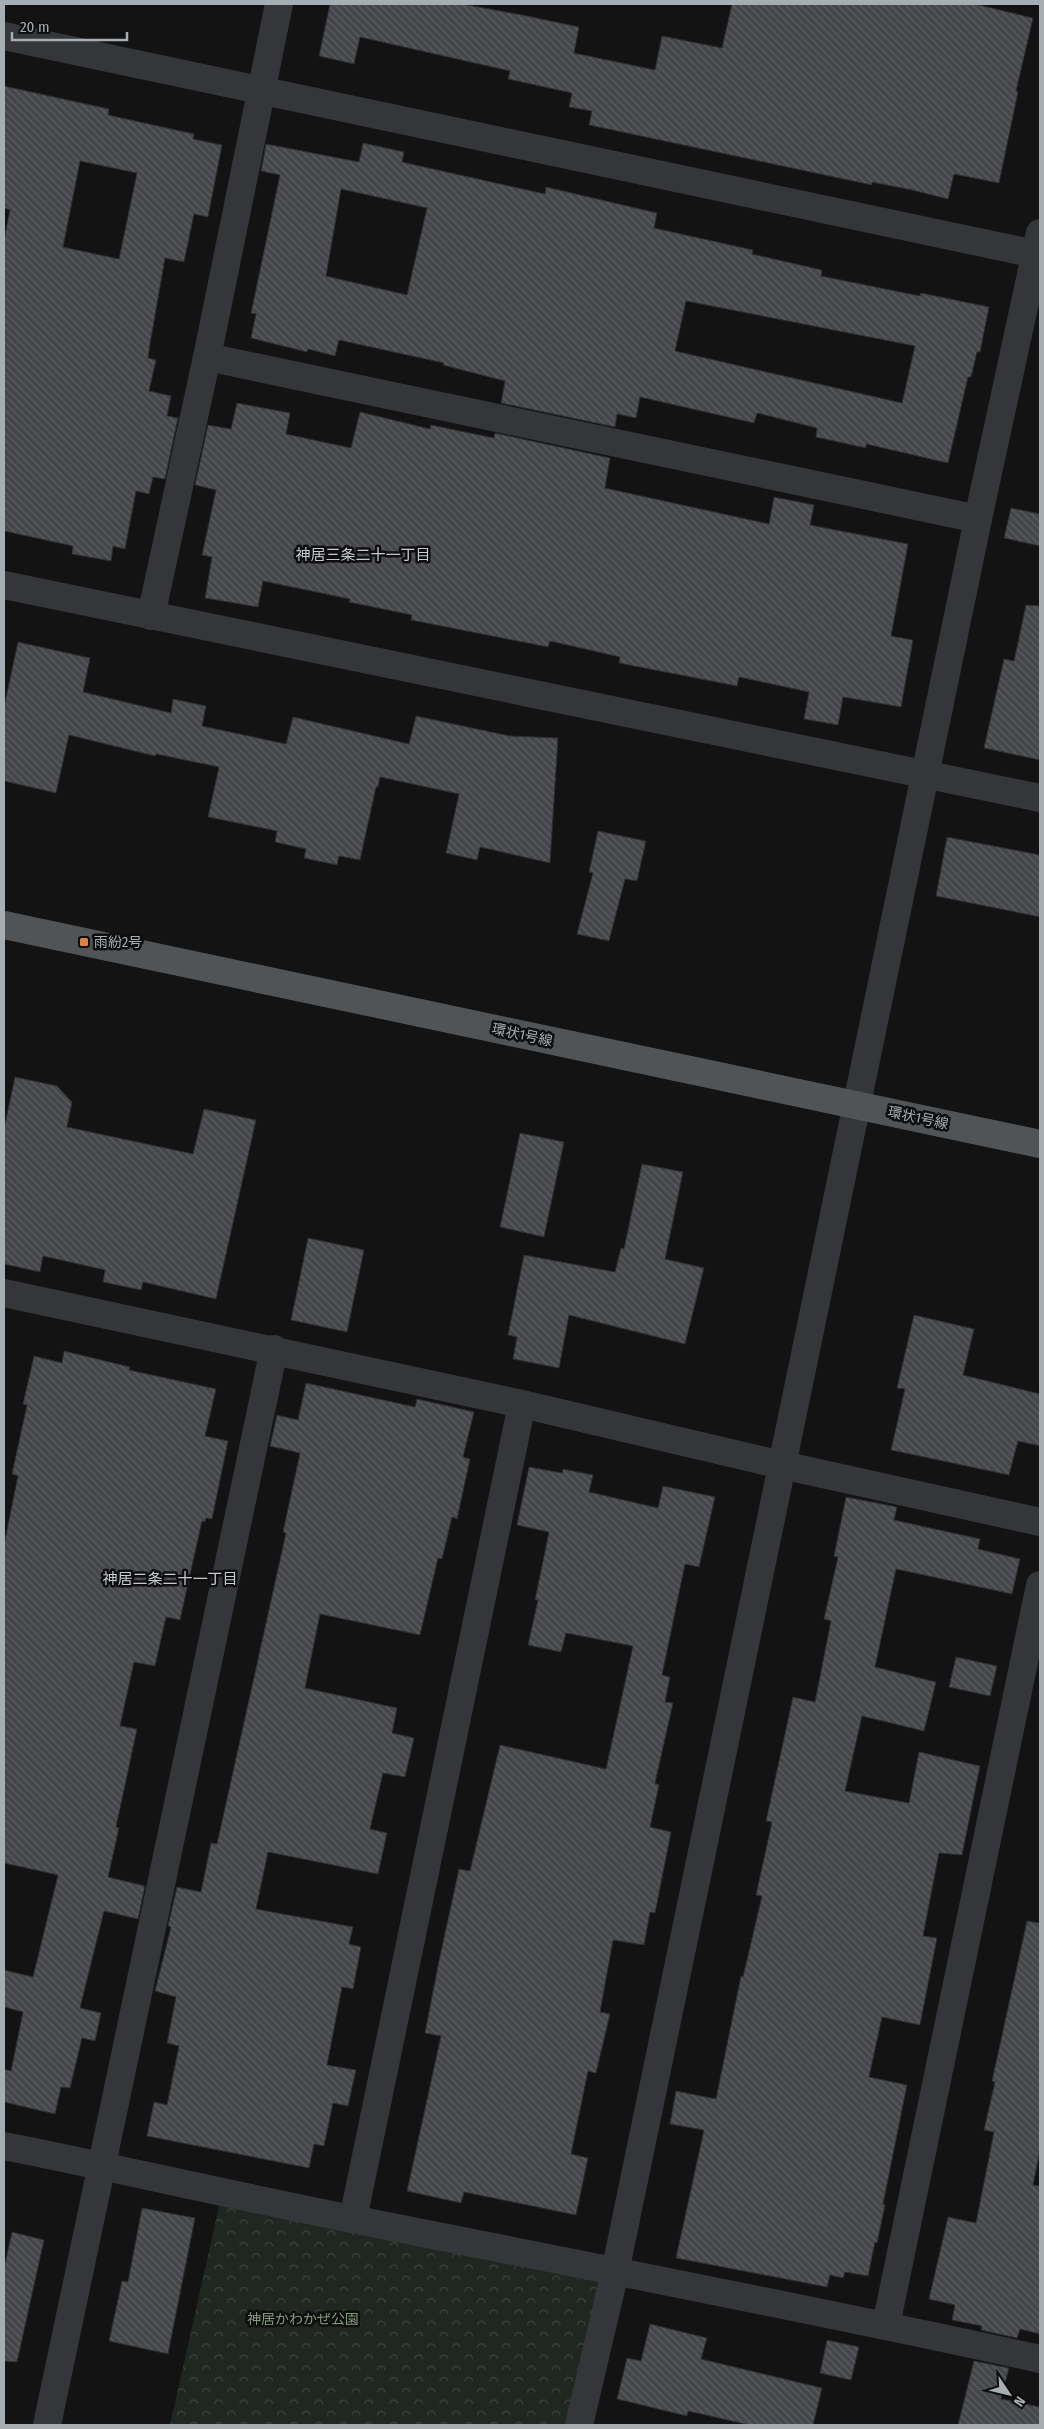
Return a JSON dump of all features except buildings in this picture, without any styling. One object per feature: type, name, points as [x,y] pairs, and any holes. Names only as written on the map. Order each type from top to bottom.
[{"type":"main road","name":"環状1号線","points":[[4,925],[1040,1144]]},
{"type":"street","points":[[151,616],[207,357],[260,88],[279,4]]},
{"type":"street","points":[[4,36],[1039,247],[978,519],[616,2272],[579,2425]]},
{"type":"street","points":[[207,357],[978,519]]},
{"type":"street","points":[[4,585],[1040,798]]},
{"type":"street","points":[[4,1296],[274,1349],[1040,1522]]},
{"type":"street","points":[[47,2425],[274,1349]]},
{"type":"street","points":[[353,2219],[522,1404]]},
{"type":"street","points":[[886,2325],[1040,1585]]},
{"type":"street","points":[[4,2146],[102,2165],[222,2193],[886,2325],[1040,2359]]},
{"type":"green space","name":"神居かわかぜ公園","points":[[222,2193],[615,2272],[579,2425],[170,2425]]},
{"type":"place","name":"雨紛2号","points":[[84,942]]},
{"type":"district","name":"神居三条二十一丁目","points":[[363,555]]},
{"type":"district","name":"神居二条二十一丁目","points":[[170,1579]]}]
